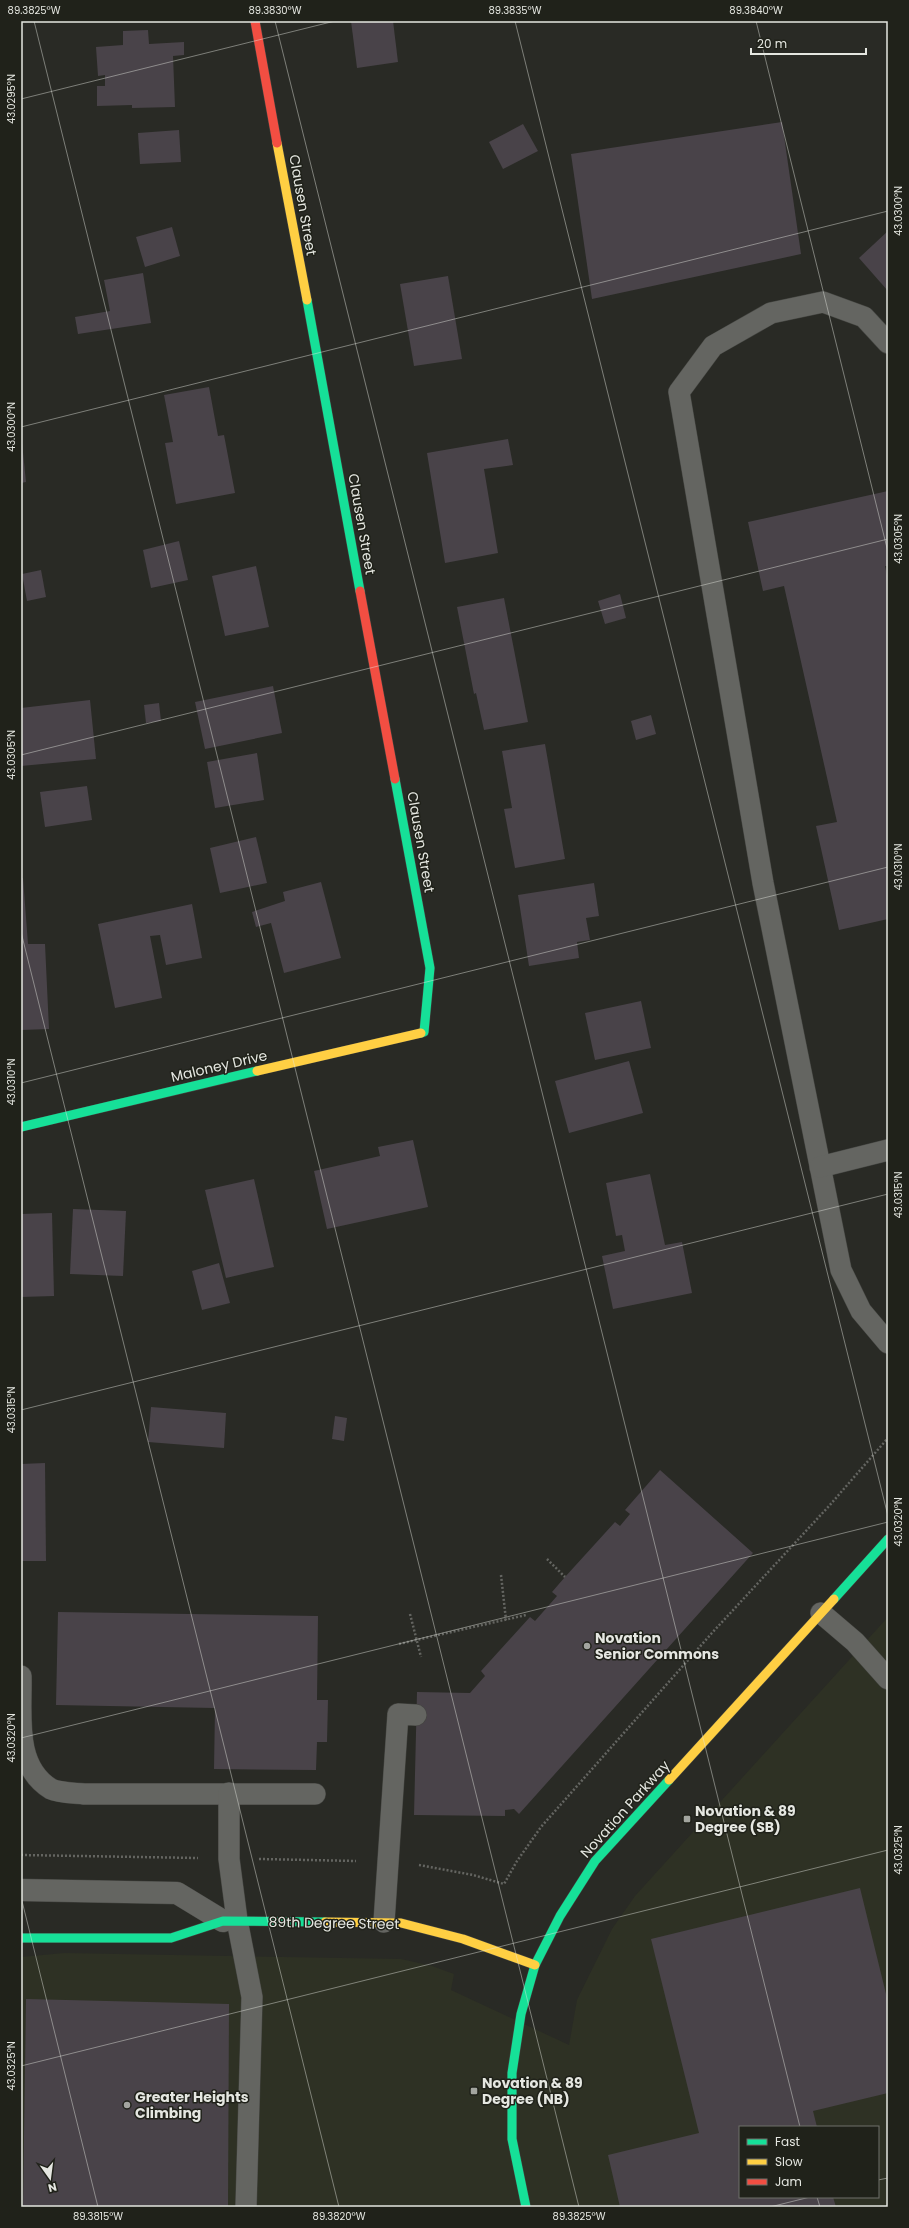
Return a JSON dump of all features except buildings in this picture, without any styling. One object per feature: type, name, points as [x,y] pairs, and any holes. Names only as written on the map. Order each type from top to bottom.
[{"type":"street","name":"Clausen Street","points":[[255,21],[430,968],[424,1032]]},
{"type":"street","name":"Maloney Drive","points":[[21,1127],[424,1032]]},
{"type":"street","name":"Novation Parkway","points":[[526,2207],[512,2139],[512,2073],[521,2014],[535,1965],[560,1916],[595,1861],[888,1539]]},
{"type":"street","points":[[21,1890],[177,1893],[230,1920]]},
{"type":"street","name":"89th Degree Street","points":[[21,1938],[171,1938],[230,1920],[384,1922],[401,1923],[463,1939],[535,1965]]},
{"type":"lane","points":[[888,343],[864,317],[823,302],[771,313],[713,346],[679,392],[763,883],[841,1270],[861,1311],[888,1343]]},
{"type":"lane","points":[[820,1167],[888,1150]]},
{"type":"lane","points":[[821,1613],[855,1642],[888,1679]]},
{"type":"lane","points":[[21,1676],[22,1741],[27,1761],[33,1772],[52,1790],[84,1794],[315,1794]]},
{"type":"lane","points":[[384,1922],[398,1714],[416,1715]]},
{"type":"lane","points":[[229,1793],[230,1920],[252,1996],[246,2207]]},
{"type":"path","points":[[21,1855],[388,1861],[440,1867],[504,1884],[541,1827],[711,1634],[824,1512],[888,1438]]},
{"type":"path","points":[[547,1559],[566,1577]]},
{"type":"path","points":[[501,1575],[506,1620]]},
{"type":"path","points":[[410,1614],[421,1658]]},
{"type":"path","points":[[398,1644],[526,1615]]},
{"type":"shaded area","points":[[888,1617],[888,2207],[21,2207],[21,1957],[64,1953],[401,1959],[432,1966],[454,1974],[451,1990],[569,2045],[577,2000],[612,1929],[635,1896]]},
{"type":"traffic: fast","points":[[307,300],[360,591]]},
{"type":"traffic: fast","points":[[395,779],[430,968],[424,1032],[421,1033]]},
{"type":"traffic: fast","points":[[21,1127],[257,1071]]},
{"type":"traffic: fast","points":[[834,1599],[888,1539]]},
{"type":"traffic: fast","points":[[526,2207],[512,2139],[512,2073],[521,2014],[535,1965],[560,1916],[595,1861],[669,1780]]},
{"type":"traffic: fast","points":[[21,1938],[171,1938],[223,1921],[325,1922]]},
{"type":"traffic: slow","points":[[277,143],[307,300]]},
{"type":"traffic: slow","points":[[257,1071],[421,1033]]},
{"type":"traffic: slow","points":[[669,1780],[834,1599]]},
{"type":"traffic: slow","points":[[325,1922],[401,1923],[463,1939],[535,1965]]},
{"type":"traffic: jam","points":[[255,21],[277,143]]},
{"type":"traffic: jam","points":[[360,591],[395,779]]},
{"type":"place","name":"Novation Senior Commons","points":[[587,1646]]},
{"type":"place","name":"Novation & 89 Degree (SB)","points":[[687,1819]]},
{"type":"place","name":"Novation & 89 Degree (NB)","points":[[474,2091]]},
{"type":"place","name":"Greater Heights Climbing","points":[[127,2105]]}]
